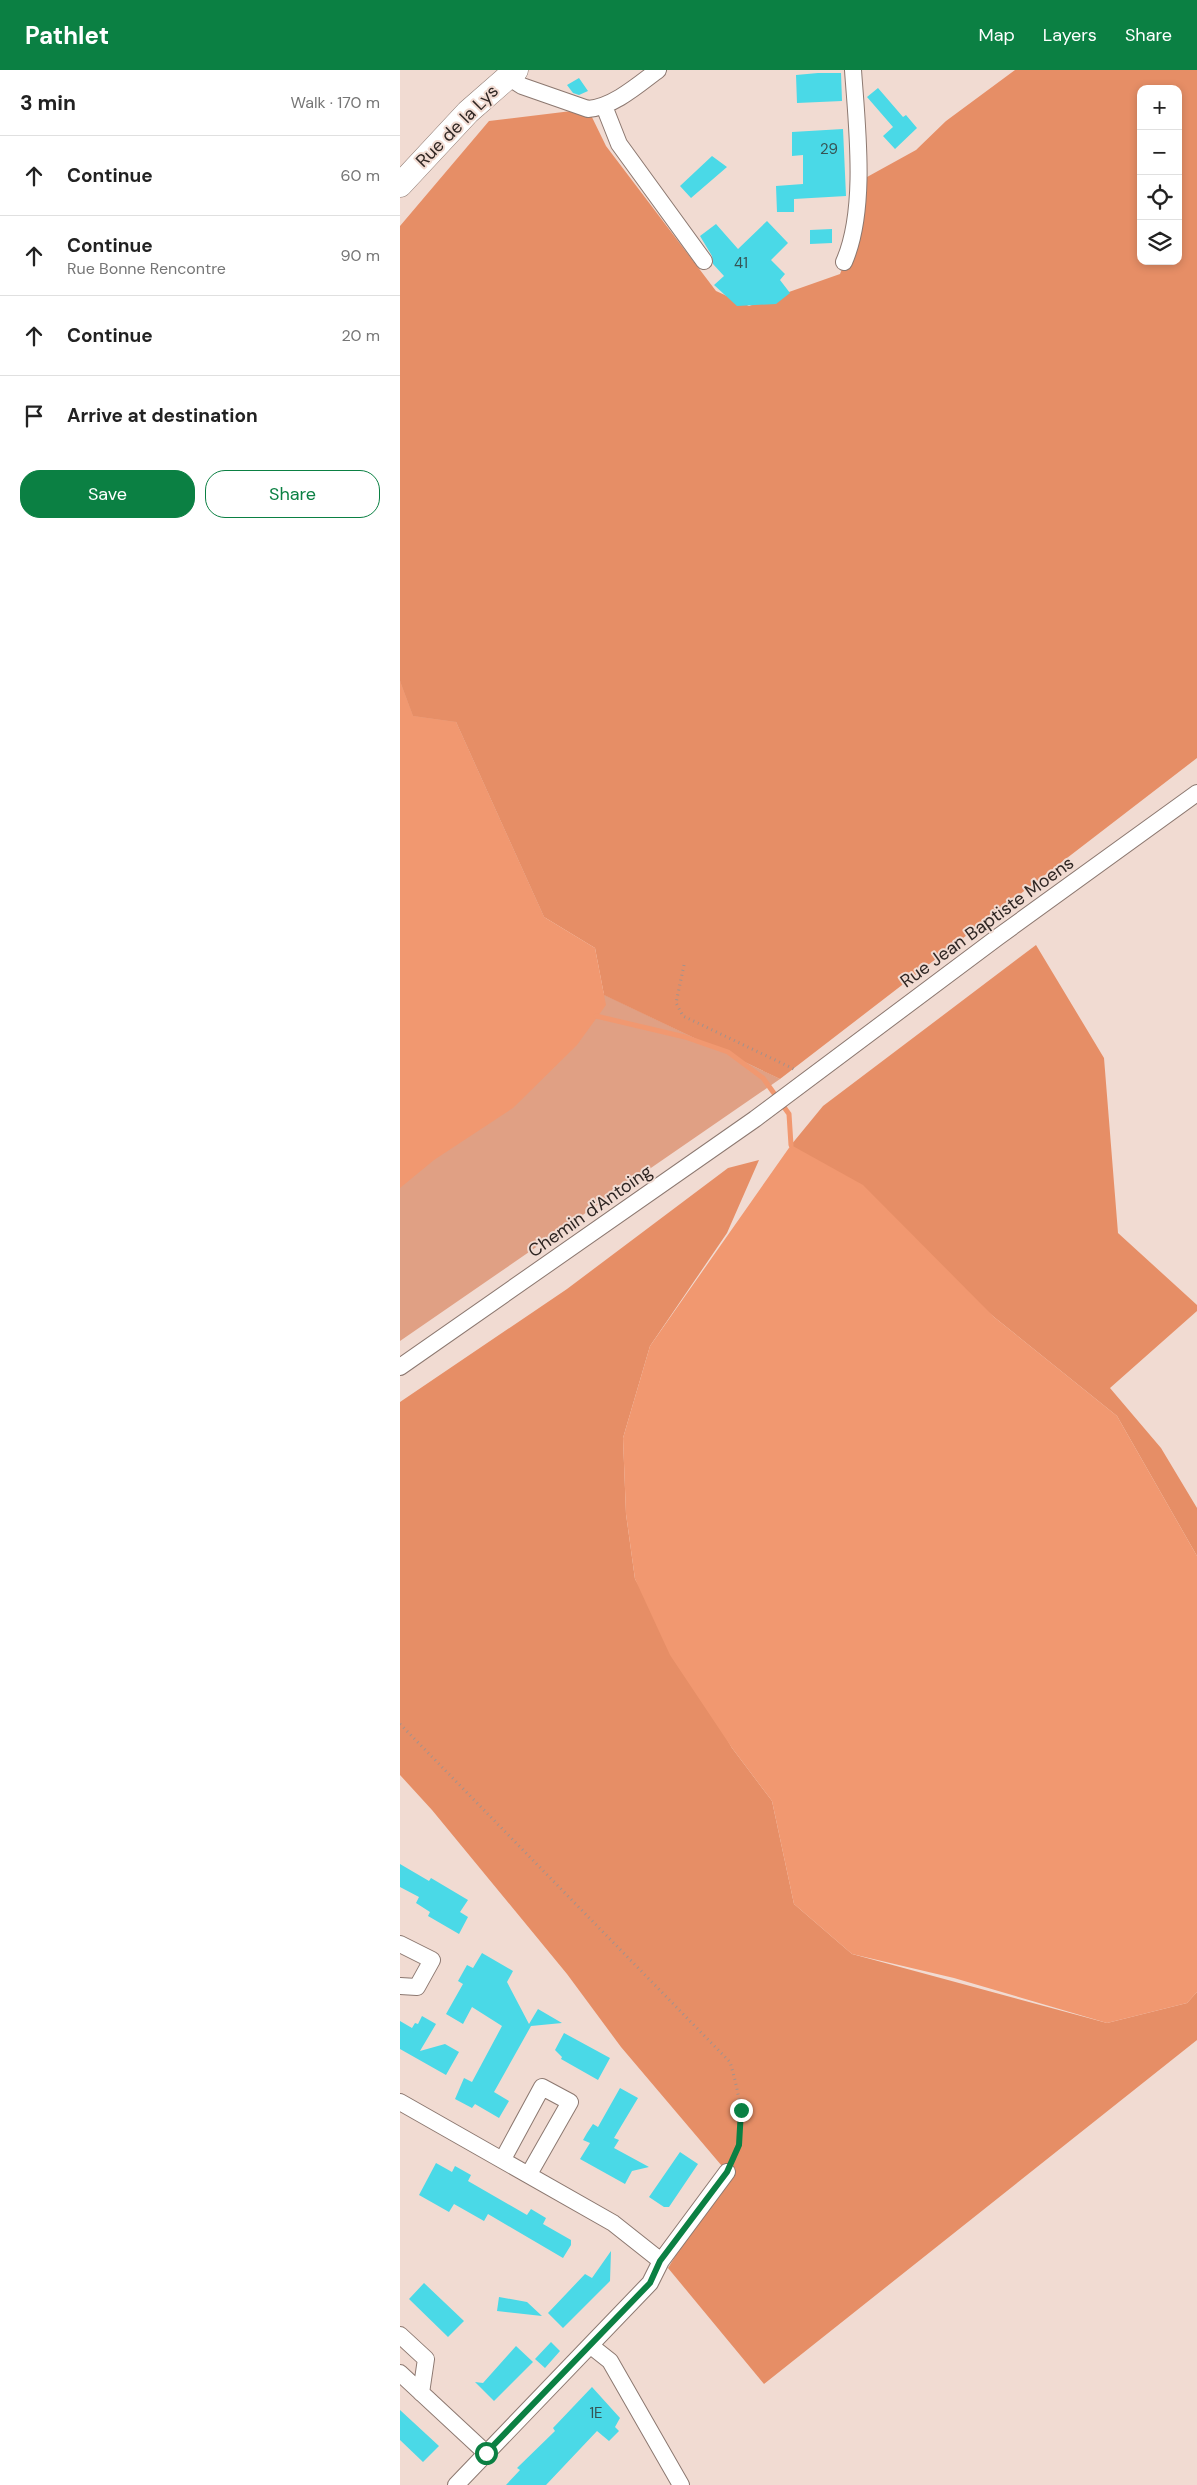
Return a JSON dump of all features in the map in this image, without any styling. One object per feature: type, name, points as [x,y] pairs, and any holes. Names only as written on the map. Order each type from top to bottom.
[{"type":"main road","name":"Rue de la Lys","points":[[400,185],[468,112],[512,73]]},
{"type":"street","points":[[512,73],[522,86],[588,109],[604,106],[658,70]]},
{"type":"street","points":[[844,262],[852,244],[858,182],[859,151],[853,70]]},
{"type":"street","points":[[604,106],[619,144],[704,261]]},
{"type":"street","name":"Rue Jean Baptiste Moens","points":[[801,1079],[1197,794]]},
{"type":"street","name":"Chemin d'Antoing","points":[[400,1367],[649,1196],[755,1120],[801,1079]]},
{"type":"street","points":[[400,1944],[432,1960],[417,1987],[400,1986]]},
{"type":"street","points":[[503,2159],[542,2087],[570,2102],[529,2174]]},
{"type":"street","points":[[400,2102],[613,2223],[660,2261]]},
{"type":"street","points":[[456,2485],[592,2346],[650,2283],[660,2261],[727,2172]]},
{"type":"street","points":[[400,2335],[426,2359],[420,2393]]},
{"type":"street","points":[[592,2346],[610,2361],[681,2485]]},
{"type":"street","points":[[400,2373],[486,2453]]},
{"type":"path","points":[[684,966],[676,1003],[683,1016],[790,1066],[801,1079]]},
{"type":"path","points":[[400,1724],[730,2062],[741,2110],[739,2145],[727,2172]]},
{"type":"shaded area","points":[[1015,70],[1197,70],[1197,758],[780,1079],[604,995],[595,948],[544,917],[456,722],[413,716],[400,681],[400,226],[489,121],[588,109],[606,146],[716,291],[749,306],[840,274],[852,245],[858,182],[916,150],[946,121]]},
{"type":"shaded area","points":[[400,681],[456,722],[544,917],[605,995],[780,1079],[400,1341]]},
{"type":"shaded area","points":[[400,681],[413,716],[456,722],[544,917],[595,948],[606,1005],[577,1045],[513,1108],[434,1160],[400,1188]]},
{"type":"shaded area","points":[[1036,945],[1104,1058],[1118,1233],[1197,1305],[1197,1311],[1110,1388],[1161,1448],[1197,1508],[1197,1556],[1117,1416],[994,1317],[791,1145],[823,1106]]},
{"type":"shaded area","points":[[791,1145],[863,1185],[994,1317],[1117,1416],[1197,1556],[1197,1992],[1187,2003],[1107,2023],[954,1978],[852,1954],[794,1904],[772,1801],[732,1748],[670,1655],[635,1579],[626,1514],[623,1438],[650,1346]]},
{"type":"shaded area","points":[[759,1160],[727,1233],[650,1346],[623,1438],[626,1514],[635,1579],[732,1748],[772,1801],[794,1904],[852,1954],[1107,2023],[1187,2003],[1197,1992],[1197,2040],[764,2384],[668,2268],[727,2172],[621,2047],[567,1974],[432,1810],[400,1775],[400,1402],[567,1289],[728,1168]]},
{"type":"building","points":[[841,73],[842,101],[797,103],[796,75]]},
{"type":"building","points":[[579,78],[588,91],[579,95],[573,93],[567,85]]},
{"type":"building","points":[[878,88],[903,117],[906,115],[917,128],[895,149],[883,136],[893,127],[867,97]]},
{"type":"building","points":[[843,129],[846,196],[794,199],[794,212],[777,212],[776,186],[803,184],[803,155],[792,156],[792,132]]},
{"type":"building","points":[[712,156],[727,167],[691,198],[680,186]]},
{"type":"building","points":[[767,221],[788,243],[771,260],[785,274],[780,280],[790,293],[776,304],[737,306],[714,285],[724,276],[713,264],[712,256],[700,236],[716,224],[738,249]]},
{"type":"building","points":[[832,229],[832,243],[810,244],[810,230]]},
{"type":"building","points":[[400,1864],[429,1881],[431,1878],[468,1900],[460,1912],[468,1917],[459,1934],[428,1916],[430,1912],[416,1903],[419,1897],[400,1887]]},
{"type":"building","points":[[482,1953],[513,1971],[507,1982],[529,2024],[538,2009],[562,2023],[531,2026],[494,2092],[509,2101],[499,2118],[475,2104],[472,2108],[455,2099],[464,2078],[472,2082],[502,2026],[472,2007],[463,2024],[446,2014],[463,1984],[458,1981],[467,1965],[473,1968]]},
{"type":"building","points":[[422,2016],[436,2024],[420,2051],[445,2044],[459,2052],[446,2075],[400,2049],[400,2021],[412,2028],[415,2023],[418,2024]]},
{"type":"building","points":[[564,2033],[610,2058],[598,2080],[561,2059],[562,2057],[555,2050]]},
{"type":"building","points":[[620,2088],[638,2098],[614,2138],[619,2140],[614,2148],[649,2167],[632,2171],[625,2184],[580,2159],[590,2143],[583,2140],[593,2124],[598,2127]]},
{"type":"building","points":[[680,2152],[698,2164],[669,2207],[664,2207],[649,2197]]},
{"type":"building","points":[[436,2163],[452,2172],[455,2166],[471,2175],[468,2181],[527,2215],[531,2209],[546,2218],[543,2224],[571,2240],[571,2245],[563,2258],[488,2214],[484,2221],[454,2204],[449,2212],[419,2195]]},
{"type":"building","points":[[611,2251],[610,2281],[563,2328],[548,2313],[585,2274],[592,2278]]},
{"type":"building","points":[[424,2283],[464,2321],[448,2337],[409,2299]]},
{"type":"building","points":[[499,2297],[527,2302],[542,2316],[497,2311]]},
{"type":"building","points":[[551,2342],[560,2351],[545,2368],[535,2359]]},
{"type":"building","points":[[516,2346],[533,2362],[494,2401],[475,2382],[483,2383]]},
{"type":"building","points":[[592,2387],[620,2418],[615,2427],[619,2431],[609,2441],[597,2431],[546,2485],[506,2485],[520,2470],[517,2468],[555,2431],[553,2428]]},
{"type":"building","points":[[400,2410],[439,2446],[423,2462],[400,2440]]},
{"type":"waterway","points":[[596,1016],[685,1037],[728,1052],[763,1078],[789,1114],[791,1145]]},
{"type":"route","points":[[486,2453],[592,2346],[650,2283],[660,2261],[727,2172],[739,2145],[741,2110]]}]
